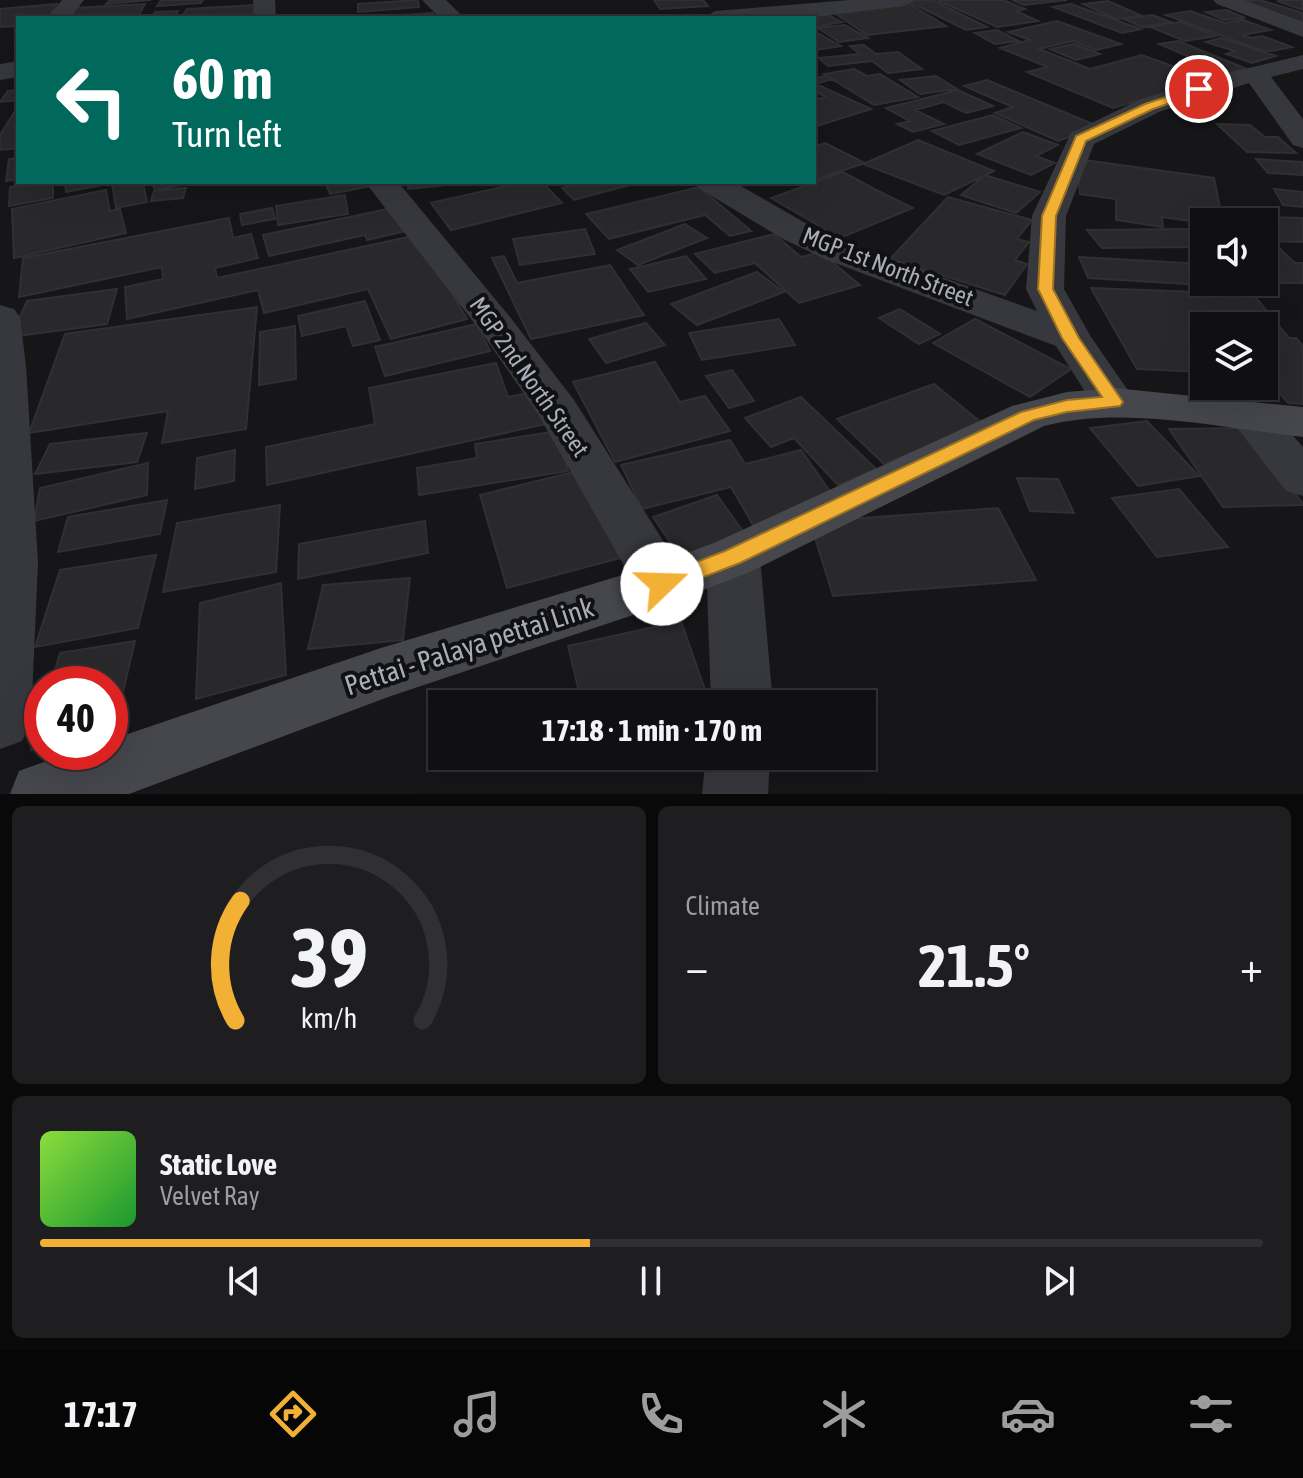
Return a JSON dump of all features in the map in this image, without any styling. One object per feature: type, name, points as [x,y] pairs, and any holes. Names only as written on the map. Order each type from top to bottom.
[{"type":"street","points":[[60,16],[73,0]]},
{"type":"street","points":[[433,0],[451,16]]},
{"type":"street","points":[[750,16],[904,0]]},
{"type":"street","points":[[1224,0],[1303,30]]},
{"type":"street","points":[[1114,402],[1071,338],[1045,289],[1049,216],[1081,139],[1149,106],[1224,81],[1303,62]]},
{"type":"street","points":[[1256,75],[1303,139]]},
{"type":"street","name":"MGP 2nd North Street","points":[[383,184],[496,325],[558,410],[662,584]]},
{"type":"street","name":"MGP 1st North Street","points":[[714,184],[805,237],[919,284],[1010,312],[1071,338]]},
{"type":"street","points":[[0,317],[5,366],[11,562],[0,721]]},
{"type":"street","name":"Pettai - Palaya pettai Link","points":[[43,794],[381,674],[662,584],[733,557],[1028,416],[1067,406],[1114,402],[1303,422]]},
{"type":"street","points":[[1251,416],[1303,479]]},
{"type":"street","points":[[733,557],[741,690]]},
{"type":"street","points":[[735,794],[737,770]]},
{"type":"building","points":[[110,0],[151,0],[106,4]]},
{"type":"building","points":[[161,0],[203,0],[201,3],[157,6]]},
{"type":"building","points":[[418,0],[419,7],[358,12],[358,4]]},
{"type":"building","points":[[654,0],[703,0],[708,6],[660,9]]},
{"type":"building","points":[[932,0],[987,27],[966,30],[908,1]]},
{"type":"building","points":[[937,0],[1003,0],[1025,9],[1016,11],[1038,21],[997,27]]},
{"type":"building","points":[[1012,0],[1067,0],[1024,5]]},
{"type":"building","points":[[1236,0],[1260,0],[1303,13],[1303,21],[1296,22]]},
{"type":"building","points":[[1286,0],[1303,0],[1303,10],[1277,1]]},
{"type":"building","points":[[1108,1],[1142,16],[1116,19],[1083,4]]},
{"type":"building","points":[[908,3],[946,26],[867,35],[833,12]]},
{"type":"building","points":[[57,4],[49,16],[16,16],[16,26],[0,27],[0,9]]},
{"type":"building","points":[[145,4],[138,16],[66,16],[74,8]]},
{"type":"building","points":[[1071,4],[1141,29],[1122,33],[1053,7]]},
{"type":"building","points":[[256,5],[251,15],[182,16],[187,9]]},
{"type":"building","points":[[1226,10],[1245,18],[1224,20],[1206,12]]},
{"type":"building","points":[[178,11],[175,16],[152,16],[155,12]]},
{"type":"building","points":[[1190,11],[1225,23],[1243,20],[1271,30],[1242,35],[1251,38],[1262,36],[1292,47],[1266,52],[1166,15]]},
{"type":"building","points":[[822,12],[842,22],[816,27],[816,16],[806,16]]},
{"type":"building","points":[[433,13],[433,16],[386,16]]},
{"type":"building","points":[[1152,15],[1171,22],[1142,27],[1124,19]]},
{"type":"building","points":[[1057,21],[1121,44],[1096,50],[1073,41],[1039,49],[1090,69],[1142,55],[1211,80],[1113,108],[1027,72],[1048,67],[1000,48],[1030,40],[1008,32]]},
{"type":"building","points":[[1180,22],[1216,36],[1185,41],[1150,27]]},
{"type":"building","points":[[845,25],[868,38],[839,42],[818,28]]},
{"type":"building","points":[[997,30],[1019,41],[995,44],[975,33]]},
{"type":"building","points":[[816,32],[841,46],[816,50]]},
{"type":"building","points":[[1221,38],[1276,56],[1252,63],[1226,54],[1235,51],[1206,42]]},
{"type":"building","points":[[1178,41],[1247,69],[1227,73],[1159,44]]},
{"type":"building","points":[[1074,44],[1100,54],[1076,60],[1050,49]]},
{"type":"building","points":[[864,45],[876,54],[898,52],[922,69],[888,73],[872,61],[828,66],[819,58],[860,54],[850,46]]},
{"type":"building","points":[[854,69],[867,76],[880,74],[918,97],[874,105],[824,74]]},
{"type":"building","points":[[824,76],[832,79],[816,84],[816,78]]},
{"type":"building","points":[[936,76],[957,89],[920,94],[900,80]]},
{"type":"building","points":[[987,80],[1100,127],[1058,141],[995,113],[1013,107],[964,86]]},
{"type":"building","points":[[816,84],[871,109],[816,126],[816,100],[826,97],[816,92]]},
{"type":"building","points":[[16,90],[16,100],[0,102],[8,91]]},
{"type":"building","points":[[958,90],[993,106],[966,113],[944,102],[915,110],[944,124],[913,132],[897,124],[910,121],[886,108]]},
{"type":"building","points":[[16,111],[16,148],[0,150],[0,135]]},
{"type":"building","points":[[993,115],[1021,128],[959,145],[932,131]]},
{"type":"building","points":[[1217,124],[1250,125],[1265,137],[1278,137],[1296,153],[1247,152]]},
{"type":"building","points":[[1023,132],[1058,145],[1036,156],[1055,163],[1031,175],[977,154]]},
{"type":"building","points":[[918,140],[994,171],[944,195],[863,164]]},
{"type":"building","points":[[825,143],[865,163],[816,179],[816,146]]},
{"type":"building","points":[[16,158],[16,179],[6,181],[9,159]]},
{"type":"building","points":[[1077,159],[1214,178],[1220,208],[1190,208],[1190,221],[1162,217],[1163,227],[1116,220],[1116,199],[1080,194]]},
{"type":"building","points":[[1256,159],[1303,162],[1303,175],[1268,173]]},
{"type":"building","points":[[843,172],[913,208],[840,238],[771,198]]},
{"type":"building","points":[[985,175],[1040,192],[1016,213],[961,195]]},
{"type":"building","points":[[53,184],[53,198],[9,206],[10,187]]},
{"type":"building","points":[[65,184],[107,184],[66,192]]},
{"type":"building","points":[[112,184],[143,184],[147,202],[116,208]]},
{"type":"building","points":[[153,184],[187,184],[155,190]]},
{"type":"building","points":[[326,184],[371,186],[330,194]]},
{"type":"building","points":[[408,184],[457,184],[408,189]]},
{"type":"building","points":[[515,184],[544,184],[562,203],[451,230],[431,203]]},
{"type":"building","points":[[578,184],[634,184],[574,200],[562,188]]},
{"type":"building","points":[[699,187],[751,231],[730,236],[705,215],[609,239],[586,214]]},
{"type":"building","points":[[186,188],[183,198],[151,201],[154,191]]},
{"type":"building","points":[[1274,189],[1303,192],[1303,207],[1283,205]]},
{"type":"building","points":[[106,190],[110,211],[120,209],[126,233],[14,258],[12,209]]},
{"type":"building","points":[[345,195],[348,214],[278,225],[276,206]]},
{"type":"building","points":[[948,197],[1032,220],[1017,239],[1029,242],[1015,260],[1027,264],[1005,295],[890,259]]},
{"type":"building","points":[[272,208],[275,219],[242,225],[240,214]]},
{"type":"building","points":[[393,208],[406,231],[367,240],[365,235],[269,256],[263,235]]},
{"type":"building","points":[[1278,217],[1303,218],[1303,242],[1278,241]]},
{"type":"building","points":[[229,218],[233,238],[251,234],[258,258],[215,268],[217,278],[418,235],[467,319],[391,339],[368,289],[264,313],[258,290],[127,319],[125,287],[163,279],[162,267],[19,297],[23,258]]},
{"type":"building","points":[[685,224],[707,238],[638,265],[617,250]]},
{"type":"building","points":[[585,229],[595,254],[520,265],[513,239]]},
{"type":"building","points":[[1189,229],[1190,247],[1102,248],[1087,230]]},
{"type":"building","points":[[774,234],[801,257],[820,252],[860,285],[799,303],[755,263],[715,273],[695,254]]},
{"type":"building","points":[[1278,247],[1295,263],[1303,263],[1303,283],[1278,283]]},
{"type":"building","points":[[504,256],[517,283],[610,265],[644,315],[531,339],[492,258]]},
{"type":"building","points":[[686,256],[706,279],[648,292],[630,269]]},
{"type":"building","points":[[1079,257],[1190,263],[1190,284],[1088,278]]},
{"type":"building","points":[[757,272],[784,292],[697,325],[671,304]]},
{"type":"building","points":[[1091,288],[1190,292],[1190,296],[1255,296],[1268,312],[1190,312],[1190,371],[1137,369]]},
{"type":"building","points":[[117,289],[107,324],[11,337],[27,301]]},
{"type":"building","points":[[365,301],[380,340],[353,346],[346,326],[302,336],[298,316]]},
{"type":"building","points":[[257,307],[246,429],[162,443],[168,411],[29,433],[65,334]]},
{"type":"building","points":[[900,309],[940,334],[919,344],[879,318]]},
{"type":"building","points":[[779,319],[795,345],[702,360],[689,333]]},
{"type":"building","points":[[975,319],[1071,369],[1030,397],[933,343]]},
{"type":"building","points":[[646,323],[665,345],[606,363],[589,339]]},
{"type":"building","points":[[477,324],[490,351],[385,376],[375,347]]},
{"type":"building","points":[[1278,325],[1289,338],[1296,338],[1303,346],[1303,404],[1288,403],[1278,391]]},
{"type":"building","points":[[295,326],[296,379],[259,385],[260,332]]},
{"type":"building","points":[[655,362],[680,402],[705,396],[730,431],[615,462],[573,382]]},
{"type":"building","points":[[496,363],[508,397],[533,392],[546,424],[267,485],[266,447],[375,424],[369,388]]},
{"type":"building","points":[[732,370],[754,401],[729,408],[706,376]]},
{"type":"building","points":[[934,384],[983,424],[884,464],[837,419]]},
{"type":"building","points":[[801,397],[876,469],[838,485],[794,438],[771,447],[745,418]]},
{"type":"building","points":[[1147,421],[1199,476],[1138,486],[1090,428]]},
{"type":"building","points":[[1244,428],[1303,505],[1223,507],[1169,429]]},
{"type":"building","points":[[558,431],[568,471],[419,495],[417,468],[477,458],[475,444]]},
{"type":"building","points":[[147,433],[137,462],[35,474],[50,444]]},
{"type":"building","points":[[730,440],[745,464],[801,450],[838,503],[753,525],[731,487],[642,509],[621,465]]},
{"type":"building","points":[[235,450],[234,481],[195,489],[197,458]]},
{"type":"building","points":[[148,463],[147,495],[34,521],[40,488]]},
{"type":"building","points":[[586,469],[624,557],[507,588],[480,495]]},
{"type":"building","points":[[1017,478],[1058,479],[1074,513],[1030,511]]},
{"type":"building","points":[[1179,489],[1228,547],[1157,557],[1112,498]]},
{"type":"building","points":[[717,495],[747,537],[682,560],[653,517]]},
{"type":"building","points":[[167,500],[160,534],[58,552],[68,517]]},
{"type":"building","points":[[280,505],[276,572],[163,592],[177,523]]},
{"type":"building","points":[[998,508],[1036,580],[833,596],[810,522]]},
{"type":"building","points":[[425,521],[428,553],[298,579],[299,544]]},
{"type":"building","points":[[156,555],[138,628],[35,647],[60,570]]},
{"type":"building","points":[[410,578],[403,640],[308,649],[323,585]]},
{"type":"building","points":[[281,583],[286,675],[196,699],[200,603]]},
{"type":"building","points":[[681,621],[705,690],[579,690],[568,646]]},
{"type":"building","points":[[135,641],[128,671],[128,666],[56,666],[60,653]]},
{"type":"route","points":[[662,584],[733,557],[1028,416],[1067,406],[1114,402],[1071,338],[1045,289],[1049,216],[1081,139],[1149,106],[1199,89]]}]
